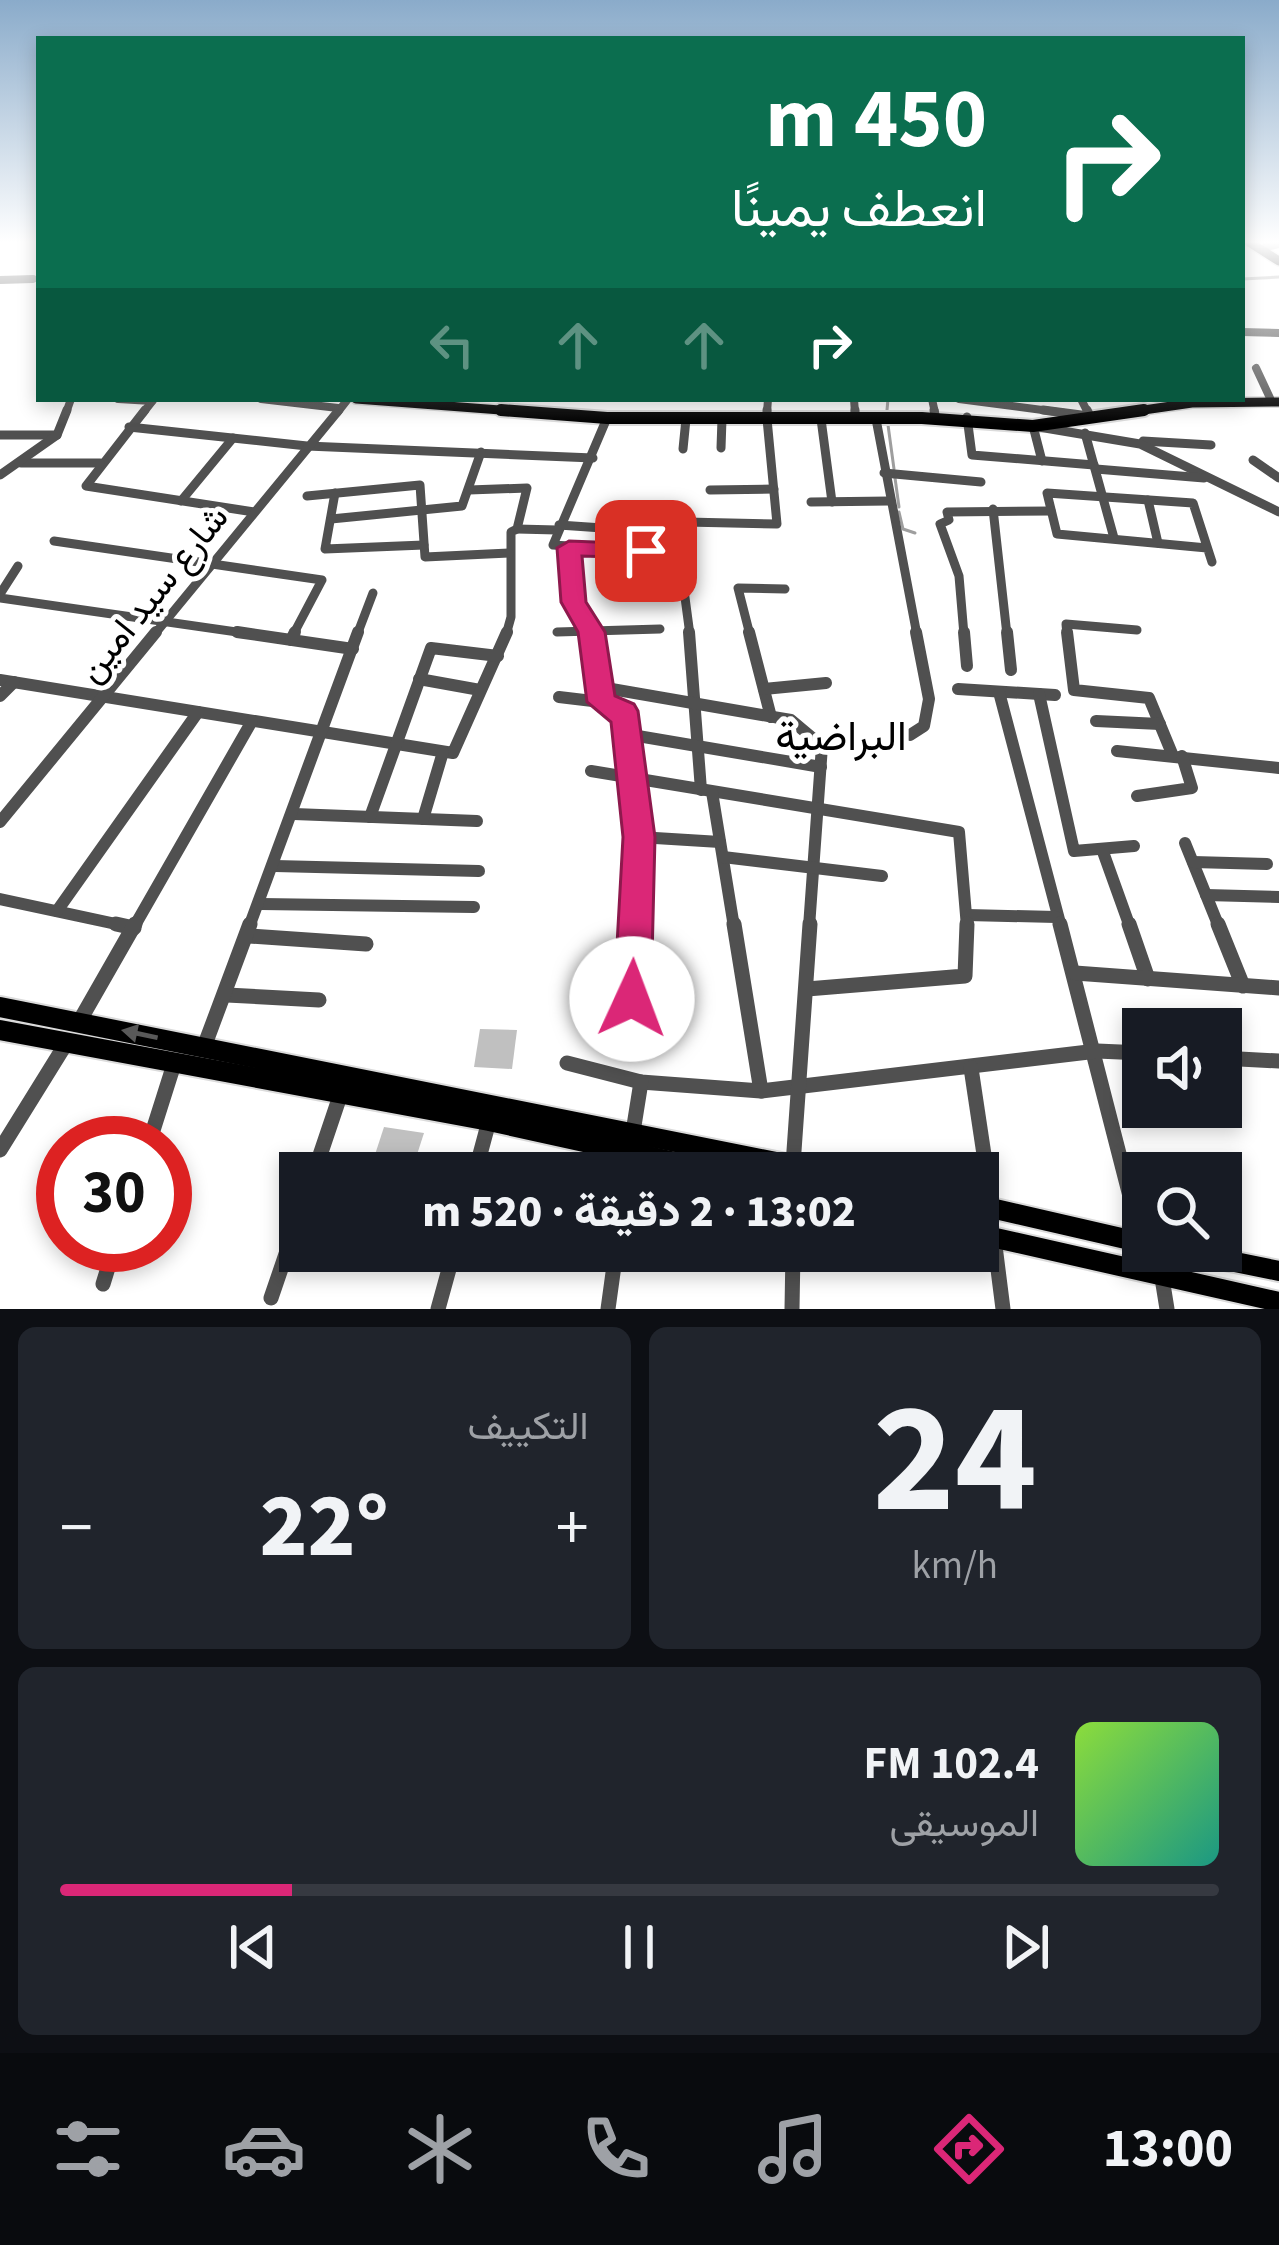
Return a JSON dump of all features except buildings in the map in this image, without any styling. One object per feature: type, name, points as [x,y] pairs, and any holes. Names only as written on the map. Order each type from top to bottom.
[{"type":"main road","points":[[1245,398],[1276,400]]},
{"type":"main road","points":[[1245,401],[1276,400]]},
{"type":"main road","points":[[347,402],[488,408],[531,405],[616,416],[935,415],[1033,426],[1155,405],[1228,402]]},
{"type":"main road","points":[[422,402],[607,418],[1027,420],[1176,402]]},
{"type":"main road","points":[[0,1007],[204,1047],[663,1152]]},
{"type":"main road","points":[[67,1042],[80,1022]]},
{"type":"main road","points":[[0,1030],[489,1120],[705,1152]]},
{"type":"main road","points":[[999,1209],[1122,1238]]},
{"type":"main road","points":[[1068,1226],[1069,1254]]},
{"type":"main road","points":[[999,1239],[1279,1302]]},
{"type":"main road","points":[[1242,1264],[1279,1271]]},
{"type":"street","points":[[1245,332],[1279,333]]},
{"type":"street","points":[[1256,368],[1276,400]]},
{"type":"street","points":[[0,475],[57,435],[70,402]]},
{"type":"street","points":[[151,402],[87,479],[89,488],[254,512]]},
{"type":"street","name":"شارع سيد امين","points":[[0,822],[347,402]]},
{"type":"street","points":[[686,522],[777,524],[768,402]]},
{"type":"street","points":[[854,402],[854,416]]},
{"type":"street","points":[[933,402],[935,415]]},
{"type":"street","points":[[984,402],[1085,414],[1082,402]]},
{"type":"street","points":[[607,418],[554,545],[646,551]]},
{"type":"street","points":[[876,418],[929,699],[923,729],[910,735]]},
{"type":"street","points":[[683,449],[686,419]]},
{"type":"street","points":[[721,448],[722,419]]},
{"type":"street","points":[[821,419],[832,502]]},
{"type":"street","points":[[967,419],[972,455],[1213,479]]},
{"type":"street","points":[[1042,460],[1033,426],[1211,446]]},
{"type":"street","points":[[129,428],[307,446],[593,458]]},
{"type":"street","points":[[1085,433],[1114,538]]},
{"type":"street","points":[[0,435],[57,435]]},
{"type":"street","points":[[181,501],[233,439]]},
{"type":"street","points":[[1131,440],[1279,512]]},
{"type":"street","points":[[331,519],[462,506],[481,452]]},
{"type":"street","points":[[1253,460],[1279,478]]},
{"type":"street","points":[[21,463],[100,463]]},
{"type":"street","points":[[884,473],[981,482]]},
{"type":"street","points":[[307,496],[420,484],[425,557],[509,553]]},
{"type":"street","points":[[469,490],[527,488],[517,529]]},
{"type":"street","points":[[710,490],[774,489]]},
{"type":"street","points":[[335,493],[326,549],[424,545]]},
{"type":"street","points":[[1208,548],[1057,535],[1047,493],[1193,503],[1208,548],[1212,562]]},
{"type":"street","points":[[1148,500],[1158,543]]},
{"type":"street","points":[[811,502],[889,501]]},
{"type":"street","points":[[993,509],[1011,670]]},
{"type":"street","points":[[967,666],[959,576],[940,525],[950,520],[950,510],[1051,511]]},
{"type":"street","points":[[0,696],[7,681],[453,753],[511,617],[511,532],[617,529],[647,522]]},
{"type":"street","points":[[54,541],[322,580],[291,640]]},
{"type":"street","points":[[569,548],[574,602],[591,632],[602,702]]},
{"type":"street","points":[[18,566],[0,596],[353,649]]},
{"type":"street","points":[[771,717],[738,588],[785,589]]},
{"type":"street","points":[[684,590],[699,747],[722,849],[761,1091]]},
{"type":"street","points":[[204,1047],[373,593]]},
{"type":"street","points":[[1137,631],[1066,624],[1074,690],[1149,698],[1192,788],[1137,796]]},
{"type":"street","points":[[557,632],[660,629]]},
{"type":"street","points":[[370,817],[431,648],[497,656]]},
{"type":"street","points":[[419,679],[481,690]]},
{"type":"street","points":[[764,689],[826,683]]},
{"type":"street","points":[[600,687],[799,724],[822,746],[794,1152]]},
{"type":"street","points":[[958,689],[1055,694]]},
{"type":"street","points":[[999,692],[1122,1157]]},
{"type":"street","points":[[1039,694],[1074,851],[1134,846]]},
{"type":"street","points":[[559,697],[582,704],[602,702],[623,711],[639,837],[632,999]]},
{"type":"street","points":[[57,911],[198,712]]},
{"type":"street","points":[[80,1022],[251,721]]},
{"type":"street","points":[[1096,721],[1160,724]]},
{"type":"street","points":[[626,734],[821,767]]},
{"type":"street","points":[[1117,751],[1279,768]]},
{"type":"street","points":[[423,819],[442,752]]},
{"type":"street","points":[[591,771],[959,832],[967,915],[965,976],[807,989]]},
{"type":"street","points":[[294,814],[477,821]]},
{"type":"street","points":[[639,837],[882,876]]},
{"type":"street","points":[[1185,843],[1243,986]]},
{"type":"street","points":[[1102,849],[1148,979]]},
{"type":"street","points":[[1193,862],[1267,864]]},
{"type":"street","points":[[275,866],[479,871]]},
{"type":"street","points":[[1206,895],[1279,897]]},
{"type":"street","points":[[0,899],[134,928]]},
{"type":"street","points":[[260,904],[474,908]]},
{"type":"street","points":[[967,915],[1056,916]]},
{"type":"street","points":[[248,936],[366,944]]},
{"type":"street","points":[[1075,974],[1279,988]]},
{"type":"street","points":[[226,994],[319,1000]]},
{"type":"street","points":[[0,1150],[67,1042]]},
{"type":"street","points":[[566,1063],[640,1082],[761,1091],[1096,1051],[1122,1052]]},
{"type":"street","points":[[1242,1059],[1279,1061]]},
{"type":"street","points":[[157,1116],[176,1060]]},
{"type":"street","points":[[970,1068],[979,1152]]},
{"type":"street","points":[[629,1152],[640,1082]]},
{"type":"street","points":[[321,1152],[341,1093]]},
{"type":"street","points":[[481,1152],[489,1120]]},
{"type":"street","points":[[103,1284],[107,1272]]},
{"type":"street","points":[[271,1298],[280,1272]]},
{"type":"street","points":[[438,1309],[448,1272]]},
{"type":"street","points":[[608,1309],[613,1272]]},
{"type":"street","points":[[792,1309],[793,1272]]},
{"type":"street","points":[[994,1272],[1003,1309]]},
{"type":"street","points":[[1162,1278],[1167,1309]]},
{"type":"waterway","points":[[887,410],[888,402]]},
{"type":"waterway","points":[[888,425],[894,469]]},
{"type":"waterway","points":[[895,478],[899,507]]},
{"type":"waterway","points":[[899,512],[903,529],[915,533]]},
{"type":"district","name":"البراضية","points":[[841,735]]},
{"type":"route","points":[[632,999],[639,837],[626,722],[623,711],[602,702],[598,655],[574,602],[569,548],[646,551]]}]
